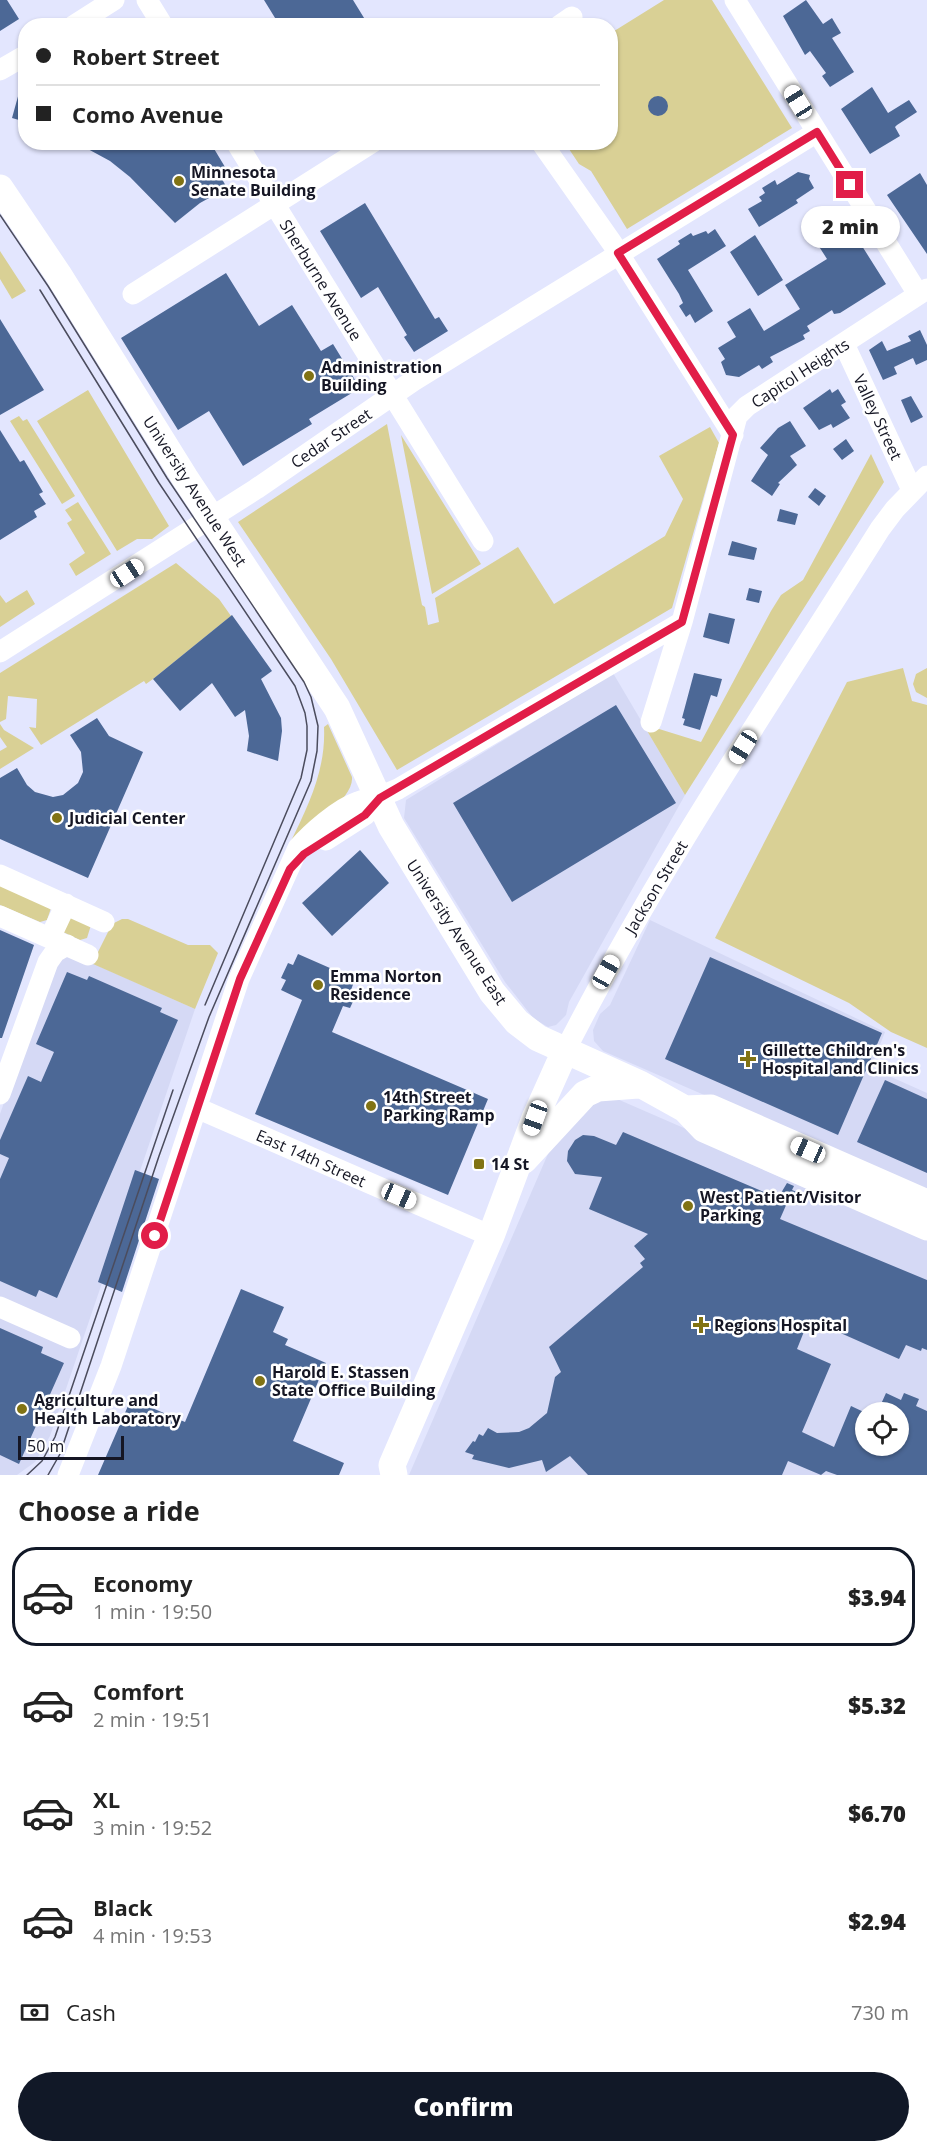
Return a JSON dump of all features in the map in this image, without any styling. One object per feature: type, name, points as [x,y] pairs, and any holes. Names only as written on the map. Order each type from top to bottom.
[{"type":"main road","name":"University Avenue West","points":[[0,188],[53,266],[185,478],[309,663],[337,708],[380,798]]},
{"type":"main road","name":"University Avenue East","points":[[380,798],[391,826],[492,992],[518,1022],[538,1038],[640,1084],[686,1109],[704,1129],[927,1227]]},
{"type":"main road","name":"Jackson Street","points":[[387,1472],[491,1236],[543,1098],[565,1051]]},
{"type":"main road","points":[[517,1168],[585,1094],[598,1088],[640,1084]]},
{"type":"main road","name":"University Avenue East","points":[[686,1109],[711,1108],[927,1203]]},
{"type":"street","points":[[86,18],[114,0]]},
{"type":"street","points":[[147,0],[158,18]]},
{"type":"street","points":[[735,0],[817,132],[923,292]]},
{"type":"street","points":[[0,70],[18,60]]},
{"type":"street","name":"Cedar Street","points":[[0,652],[256,489],[393,395],[618,253],[817,132]]},
{"type":"street","name":"Sherburne Avenue","points":[[241,150],[483,541]]},
{"type":"street","points":[[132,294],[360,150]]},
{"type":"street","points":[[547,150],[572,183],[618,253],[733,435]]},
{"type":"street","name":"Capitol Heights","points":[[651,722],[682,622],[737,416],[747,406],[923,292]]},
{"type":"street","name":"Valley Street","points":[[844,344],[920,483]]},
{"type":"street","name":"Jackson Street","points":[[565,1051],[606,972],[668,865],[880,529],[920,483]]},
{"type":"street","points":[[68,1475],[111,1366],[240,979],[290,869],[304,854],[365,815],[380,798],[682,622]]},
{"type":"street","points":[[0,875],[104,922]]},
{"type":"street","points":[[0,1094],[48,962],[55,952],[66,904]]},
{"type":"street","points":[[0,916],[88,955]]},
{"type":"street","name":"East 14th Street","points":[[197,1108],[491,1236]]},
{"type":"street","points":[[0,1307],[70,1338]]},
{"type":"shaded area","points":[[664,0],[712,0],[792,128],[627,229],[591,171],[579,164],[570,150],[618,150],[618,29]]},
{"type":"shaded area","points":[[0,251],[26,291],[12,299],[0,279]]},
{"type":"shaded area","points":[[88,390],[169,526],[152,539],[137,539],[117,551],[37,421]]},
{"type":"shaded area","points":[[19,416],[23,421],[27,419],[75,496],[62,504],[10,421]]},
{"type":"shaded area","points":[[387,424],[422,605],[425,607],[428,625],[439,622],[435,598],[518,547],[554,604],[665,536],[683,499],[659,456],[710,427],[719,443],[672,608],[397,770],[331,659],[238,522]]},
{"type":"shaded area","points":[[401,435],[481,564],[432,594]]},
{"type":"shaded area","points":[[871,454],[884,482],[685,795],[643,724],[701,742],[771,611],[781,595],[803,580]]},
{"type":"shaded area","points":[[78,502],[111,554],[76,576],[69,564],[85,553],[67,523],[72,520],[65,510]]},
{"type":"shaded area","points":[[176,563],[219,599],[231,616],[146,684],[144,681],[41,745],[29,727],[36,728],[37,699],[8,696],[6,719],[0,722],[0,673]]},
{"type":"shaded area","points":[[27,590],[35,604],[0,627],[0,595],[6,603]]},
{"type":"shaded area","points":[[903,668],[912,701],[927,705],[927,1048],[891,1032],[849,1003],[715,938],[847,682]]},
{"type":"shaded area","points":[[927,668],[927,698],[916,692],[913,684],[916,674]]},
{"type":"shaded area","points":[[613,673],[685,795],[569,1002],[566,1015],[556,1025],[548,1027],[534,1019],[505,982],[404,818],[406,800]]},
{"type":"shaded area","points":[[0,724],[4,730],[34,748],[0,769],[0,751],[7,747],[0,737]]},
{"type":"shaded area","points":[[328,724],[352,777],[351,786],[338,804],[291,841],[315,786],[322,757],[324,727]]},
{"type":"shaded area","points":[[0,883],[51,908],[47,920],[40,922],[0,905]]},
{"type":"shaded area","points":[[66,914],[91,925],[87,938],[80,940],[61,931]]},
{"type":"shaded area","points":[[128,919],[188,945],[210,945],[218,953],[195,1009],[84,960],[97,954],[112,924]]},
{"type":"shaded area","name":"Gillette Children's Hospital and Clinics","points":[[650,920],[885,1032],[871,1068],[927,1093],[927,1192],[603,1051],[594,1041],[593,1030],[600,1014],[610,1005]]},
{"type":"shaded area","points":[[65,951],[195,1009],[50,1436],[35,1462],[17,1475],[0,1475],[0,1114],[56,955]]},
{"type":"shaded area","name":"Regions Hospital","points":[[608,1095],[709,1139],[728,1154],[841,1204],[854,1204],[927,1236],[927,1475],[409,1475],[557,1133],[580,1107]]},
{"type":"building","points":[[0,0],[7,0],[18,20],[0,31]]},
{"type":"building","points":[[264,0],[353,0],[364,18],[275,18]]},
{"type":"building","points":[[806,0],[823,24],[832,18],[841,33],[832,38],[854,72],[830,87],[822,76],[826,73],[810,51],[805,55],[783,16]]},
{"type":"building","points":[[872,87],[888,113],[909,100],[917,112],[895,127],[900,136],[870,154],[841,109]]},
{"type":"building","points":[[18,96],[18,120],[12,118]]},
{"type":"building","points":[[654,96],[662,96],[668,102],[668,110],[662,116],[654,116],[648,110],[648,102]]},
{"type":"building","name":"Minnesota Senate Building","points":[[90,150],[215,150],[225,167],[218,172],[227,188],[200,203],[175,223],[130,177],[110,161]]},
{"type":"building","points":[[798,172],[810,175],[809,179],[814,188],[796,200],[798,203],[759,227],[748,209],[762,201],[759,197],[765,193],[762,188],[775,180],[777,185]]},
{"type":"building","points":[[920,173],[927,185],[927,254],[887,195]]},
{"type":"building","points":[[365,203],[435,319],[439,317],[448,331],[414,352],[404,337],[407,335],[378,287],[361,298],[320,231]]},
{"type":"building","points":[[831,206],[836,215],[840,212],[860,248],[862,246],[886,284],[840,313],[834,314],[832,310],[807,326],[810,331],[803,335],[805,339],[770,357],[773,362],[762,369],[759,365],[739,377],[726,375],[721,362],[725,359],[718,348],[736,337],[727,322],[750,308],[764,331],[800,309],[785,285],[827,259],[804,223]]},
{"type":"building","points":[[715,229],[726,246],[688,270],[713,311],[695,323],[690,314],[686,317],[679,306],[683,303],[679,294],[657,259],[680,244],[678,241],[691,233],[693,236],[706,231],[708,234]]},
{"type":"building","points":[[755,235],[783,280],[758,296],[730,252]]},
{"type":"building","points":[[226,273],[259,326],[292,305],[321,351],[333,344],[360,388],[309,419],[312,424],[243,466],[209,411],[178,430],[121,338]]},
{"type":"building","points":[[0,319],[44,390],[0,415]]},
{"type":"building","points":[[920,330],[927,345],[927,360],[916,365],[913,358],[894,367],[897,374],[883,380],[869,350],[882,341],[887,351],[911,341],[908,336]]},
{"type":"building","points":[[830,389],[832,393],[838,389],[846,402],[841,405],[850,418],[833,428],[831,424],[819,430],[803,408]]},
{"type":"building","points":[[911,396],[923,417],[911,423],[901,400]]},
{"type":"building","points":[[790,421],[806,446],[790,456],[797,465],[778,483],[780,484],[772,496],[751,481],[768,455],[760,448],[778,428]]},
{"type":"building","points":[[0,430],[20,462],[24,460],[43,492],[39,494],[46,504],[34,511],[37,517],[0,540]]},
{"type":"building","points":[[846,439],[854,451],[842,460],[833,449]]},
{"type":"building","points":[[815,488],[826,496],[819,506],[808,497]]},
{"type":"building","points":[[780,509],[798,514],[795,525],[777,521]]},
{"type":"building","points":[[732,541],[757,548],[754,560],[728,555]]},
{"type":"building","points":[[749,588],[762,591],[759,603],[746,600]]},
{"type":"building","points":[[709,613],[735,619],[729,644],[703,637]]},
{"type":"building","points":[[232,615],[272,671],[261,679],[281,718],[282,731],[278,761],[247,751],[249,736],[245,710],[235,717],[212,683],[180,711],[153,679]]},
{"type":"building","points":[[694,673],[722,679],[717,697],[711,695],[700,730],[683,725],[685,719],[682,718]]},
{"type":"building","points":[[616,705],[676,803],[512,902],[453,803]]},
{"type":"building","name":"Judicial Center","points":[[97,718],[109,736],[143,752],[88,878],[0,839],[0,778],[17,768],[27,785],[35,792],[53,797],[63,795],[78,783],[83,772],[81,752],[70,735]]},
{"type":"building","points":[[360,850],[389,883],[332,936],[302,903]]},
{"type":"building","points":[[0,930],[34,945],[2,1038],[0,1038]]},
{"type":"building","name":"14th Street Parking Ramp","points":[[298,954],[355,979],[351,990],[357,993],[350,1008],[343,1006],[332,1032],[488,1099],[448,1195],[255,1114],[302,1000],[281,990],[286,980],[281,978],[288,963],[293,965]]},
{"type":"building","points":[[710,957],[882,1033],[838,1135],[665,1059]]},
{"type":"building","points":[[67,972],[87,980],[89,976],[162,1008],[160,1012],[178,1020],[57,1298],[39,1290],[36,1297],[0,1281],[0,1179],[9,1158],[0,1154],[0,1140],[28,1076],[41,1082],[54,1052],[36,1044]]},
{"type":"building","points":[[885,1080],[927,1099],[927,1173],[857,1142]]},
{"type":"building","name":"Regions Hospital","points":[[623,1132],[778,1198],[787,1183],[794,1186],[792,1190],[797,1192],[787,1203],[780,1219],[927,1280],[927,1350],[922,1348],[921,1351],[906,1345],[899,1359],[809,1319],[797,1349],[831,1364],[802,1432],[834,1447],[851,1406],[855,1408],[855,1456],[909,1456],[909,1402],[882,1402],[886,1393],[901,1400],[904,1393],[919,1399],[916,1406],[927,1411],[927,1475],[837,1475],[826,1471],[821,1475],[788,1461],[782,1475],[588,1475],[570,1456],[546,1472],[542,1460],[509,1468],[472,1459],[474,1455],[465,1452],[479,1434],[483,1436],[488,1428],[497,1433],[519,1432],[529,1428],[547,1413],[555,1377],[561,1372],[549,1347],[643,1267],[640,1263],[645,1259],[634,1246],[648,1234],[589,1209],[602,1177],[575,1174],[567,1161],[568,1151],[575,1140],[583,1135],[594,1136],[616,1145]]},
{"type":"building","points":[[135,1170],[159,1179],[122,1292],[98,1282]]},
{"type":"building","name":"Harold E. Stassen State Office Building","points":[[241,1289],[284,1307],[273,1332],[288,1339],[285,1345],[326,1363],[293,1441],[344,1463],[339,1475],[98,1475],[131,1399],[185,1422]]},
{"type":"building","name":"Agriculture and Health Laboratory","points":[[0,1328],[43,1347],[41,1353],[64,1363],[19,1464],[0,1455]]},
{"type":"tram line","points":[[0,215],[48,286],[167,478],[304,682],[311,697],[318,726],[317,751],[311,781],[209,1017],[159,1156],[60,1454],[48,1475]]},
{"type":"tram line","points":[[40,290],[159,483],[295,686],[305,713],[307,750],[301,778],[205,1005]]},
{"type":"tram line","points":[[27,1475],[42,1461],[55,1437],[173,1090]]},
{"type":"place","name":"Minnesota Senate Building","points":[[179,181]]},
{"type":"place","name":"Administration Building","points":[[309,376]]},
{"type":"place","name":"Judicial Center","points":[[57,818]]},
{"type":"place","name":"Emma Norton Residence","points":[[318,985]]},
{"type":"place","name":"Gillette Children's Hospital and Clinics","points":[[748,1059]]},
{"type":"place","name":"14th Street Parking Ramp","points":[[371,1106]]},
{"type":"place","name":"14 St","points":[[479,1164]]},
{"type":"place","name":"West Patient/Visitor Parking","points":[[688,1206]]},
{"type":"place","name":"Regions Hospital","points":[[701,1325]]},
{"type":"place","name":"Harold E. Stassen State Office Building","points":[[260,1381]]},
{"type":"place","name":"Agriculture and Health Laboratory","points":[[22,1409]]},
{"type":"route","points":[[155,1236],[227,1014],[240,979],[290,869],[304,854],[365,815],[380,798],[682,622],[733,435],[618,253],[817,132],[850,185]]}]
